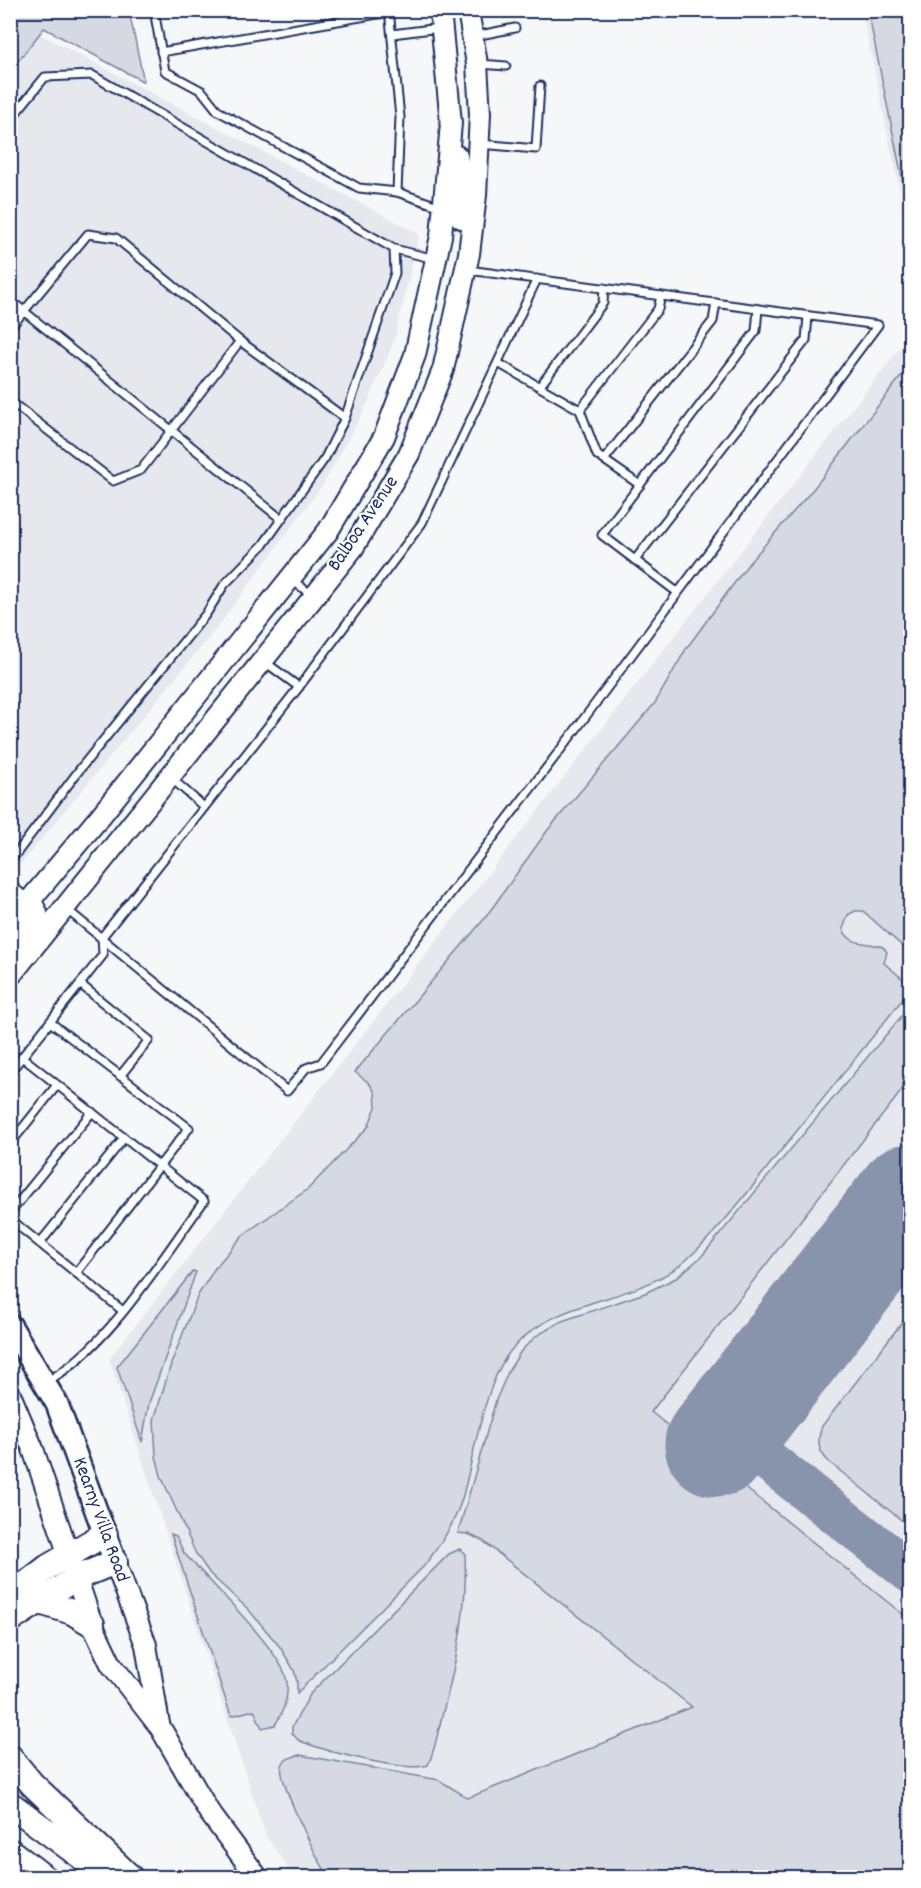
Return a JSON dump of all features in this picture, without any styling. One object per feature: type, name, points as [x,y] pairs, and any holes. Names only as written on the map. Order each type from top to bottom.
[{"type":"highway","points":[[10,1620],[40,1602],[105,1534]]},
{"type":"highway","points":[[10,1596],[48,1567],[115,1562]]},
{"type":"highway","points":[[40,1602],[72,1612],[92,1624]]},
{"type":"highway","points":[[10,1757],[32,1784],[131,1878]]},
{"type":"highway","points":[[10,1804],[110,1878]]},
{"type":"highway","points":[[10,1851],[45,1878]]},
{"type":"main road","name":"Balboa Avenue","points":[[10,976],[353,548],[409,454],[443,370],[467,262],[480,144],[477,64],[468,10]]},
{"type":"main road","name":"Balboa Avenue","points":[[10,924],[31,901],[328,531],[384,437],[415,355],[436,260],[435,205],[452,123],[441,19]]},
{"type":"main road","points":[[452,123],[464,200],[460,241],[467,262]]},
{"type":"main road","points":[[10,960],[37,913],[31,901]]},
{"type":"main road","name":"Kearny Villa Road","points":[[10,1325],[57,1404],[146,1645],[160,1727]]},
{"type":"main road","name":"Kearny Villa Road","points":[[10,1394],[33,1449],[92,1624],[111,1664],[160,1727],[209,1812],[258,1878]]},
{"type":"lane","points":[[154,10],[165,71],[202,92],[218,111],[359,188],[397,192],[435,205]]},
{"type":"lane","points":[[161,52],[389,11],[400,117],[397,192]]},
{"type":"lane","points":[[392,34],[441,19]]},
{"type":"lane","points":[[472,37],[515,28]]},
{"type":"lane","points":[[477,64],[506,66]]},
{"type":"lane","points":[[10,120],[45,77],[92,75],[394,249],[436,260]]},
{"type":"lane","points":[[480,144],[536,149],[540,86]]},
{"type":"lane","points":[[10,328],[88,234],[116,238],[240,341],[345,417]]},
{"type":"lane","points":[[10,862],[80,769],[206,614],[225,585],[263,544],[325,458],[345,417],[396,273],[394,249]]},
{"type":"lane","points":[[65,909],[102,937],[287,1091],[306,1068],[321,1063],[577,728],[878,326],[537,279],[467,262]]},
{"type":"lane","points":[[10,1072],[103,955],[102,937],[299,687],[422,523],[537,279]]},
{"type":"lane","points":[[540,386],[603,303],[604,288]]},
{"type":"lane","points":[[580,410],[658,309],[661,296]]},
{"type":"lane","points":[[10,300],[280,518]]},
{"type":"lane","points":[[604,460],[713,321],[716,303]]},
{"type":"lane","points":[[677,592],[602,535],[756,331],[758,309]]},
{"type":"lane","points":[[635,561],[806,340],[808,316]]},
{"type":"lane","points":[[10,400],[113,482],[141,470],[240,341]]},
{"type":"lane","points":[[498,363],[580,410],[597,455],[640,484]]},
{"type":"lane","points":[[290,578],[313,597]]},
{"type":"lane","points":[[262,660],[299,687]]},
{"type":"lane","points":[[170,777],[204,807]]},
{"type":"lane","points":[[10,884],[31,901]]},
{"type":"lane","points":[[80,984],[149,1040],[120,1076]]},
{"type":"lane","points":[[50,1022],[189,1128],[76,1273]]},
{"type":"lane","points":[[22,1057],[204,1201],[123,1311],[66,1371],[46,1382]]},
{"type":"lane","points":[[10,1144],[57,1085]]},
{"type":"lane","points":[[10,1213],[92,1112]]},
{"type":"lane","points":[[40,1243],[124,1138]]},
{"type":"lane","points":[[10,1219],[123,1311]]},
{"type":"shaded area","points":[[11,10],[129,11],[144,82],[44,28],[11,70]]},
{"type":"shaded area","points":[[862,11],[910,11],[910,239]]},
{"type":"shaded area","points":[[868,11],[909,11],[910,217]]},
{"type":"shaded area","points":[[40,34],[419,234],[394,341],[368,403],[322,486],[216,629],[11,876],[10,71]]},
{"type":"shaded area","points":[[910,335],[910,1877],[295,1877],[266,1837],[109,1359]]},
{"type":"shaded area","points":[[910,365],[910,953],[863,911],[855,911],[848,915],[843,929],[850,939],[883,947],[887,952],[884,963],[910,985],[910,990],[734,1209],[684,1262],[664,1276],[642,1286],[573,1309],[551,1319],[530,1332],[512,1349],[502,1363],[487,1400],[462,1499],[455,1517],[436,1550],[424,1566],[297,1693],[294,1670],[280,1647],[248,1609],[210,1574],[196,1554],[161,1476],[156,1456],[154,1420],[171,1364],[198,1295],[215,1268],[243,1235],[308,1189],[368,1127],[376,1107],[375,1092],[369,1083],[355,1072],[485,918],[547,831],[655,703],[686,649],[749,563],[814,488]]},
{"type":"shaded area","points":[[910,1006],[910,1080],[651,1412],[910,1620],[910,1877],[329,1877],[308,1839],[286,1788],[282,1766],[289,1758],[300,1755],[439,1780],[468,1798],[692,1707],[483,1541],[468,1534],[458,1533],[496,1400],[509,1370],[521,1351],[536,1336],[562,1321],[645,1293],[676,1278],[701,1257]]},
{"type":"shaded area","points":[[193,1271],[196,1272],[149,1403],[142,1442],[117,1367]]},
{"type":"shaded area","points":[[910,1312],[910,1527],[829,1462],[820,1449],[819,1436],[822,1426]]},
{"type":"shaded area","points":[[171,1534],[176,1536],[184,1553],[256,1632],[280,1664],[286,1677],[287,1696],[275,1725],[262,1728],[254,1710],[231,1716]]},
{"type":"shaded area","points":[[460,1549],[465,1554],[463,1615],[452,1676],[428,1765],[417,1767],[383,1763],[298,1740],[292,1733],[292,1727],[311,1693],[449,1554]]},
{"type":"taxiway","points":[[728,1429],[910,1572]]},
{"type":"runway","points":[[717,1444],[910,1196]]}]
